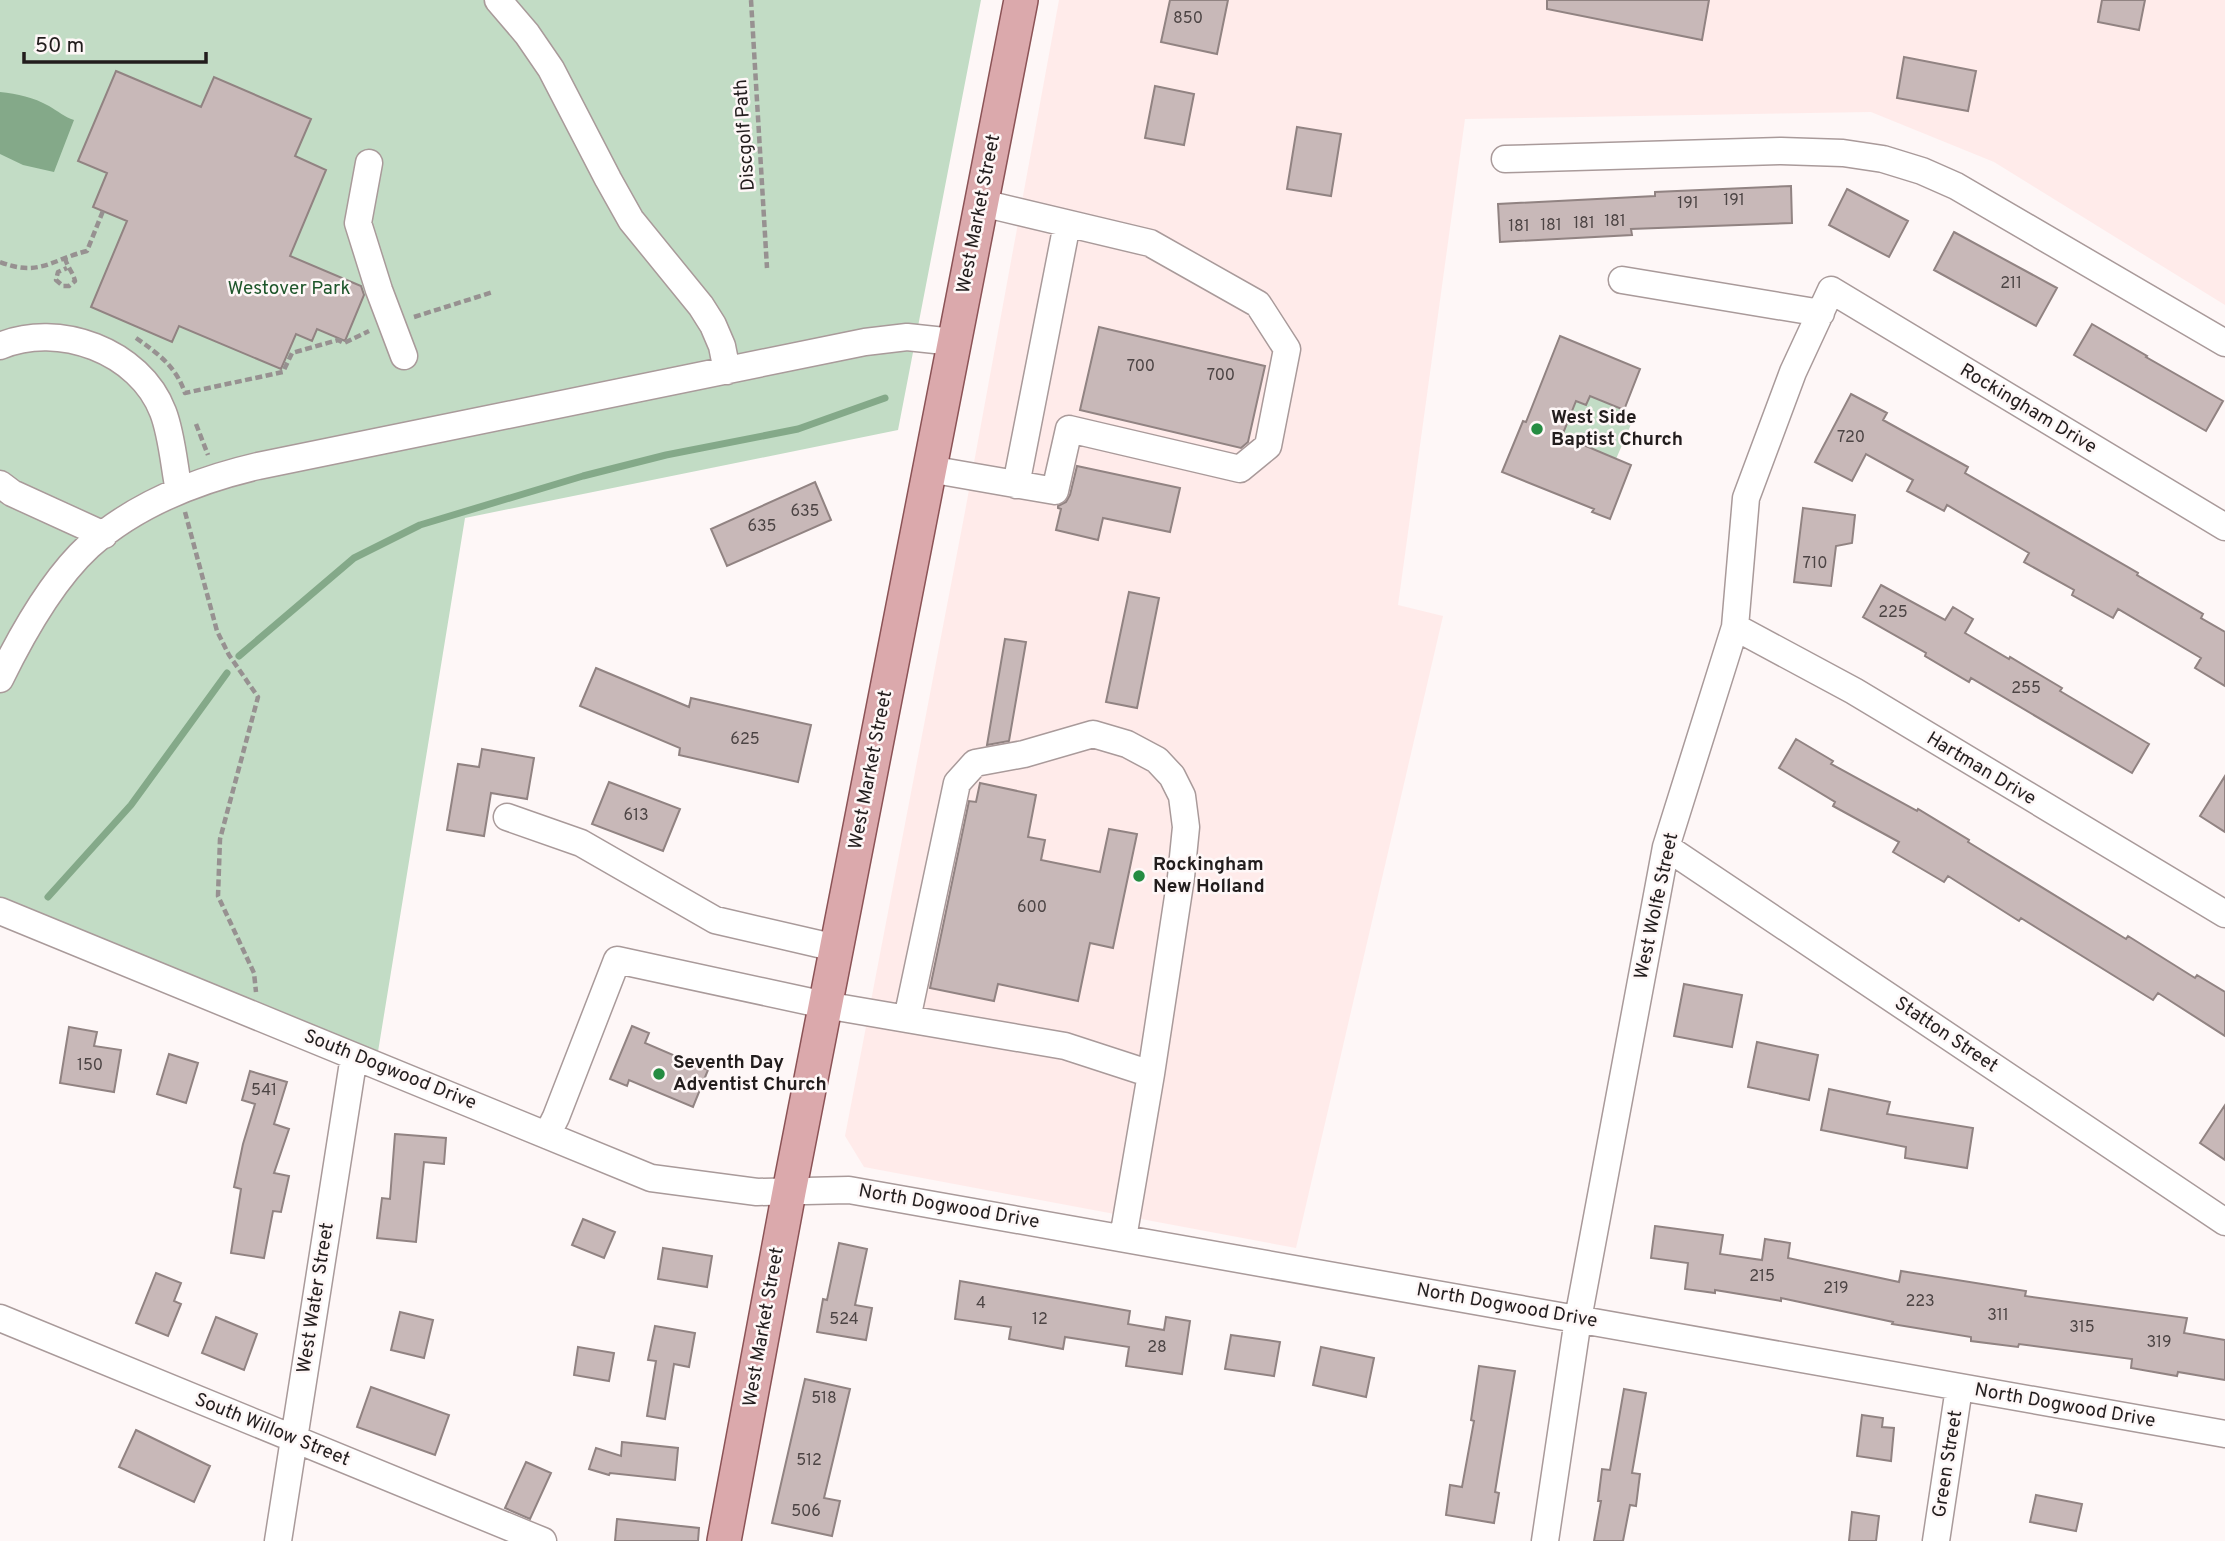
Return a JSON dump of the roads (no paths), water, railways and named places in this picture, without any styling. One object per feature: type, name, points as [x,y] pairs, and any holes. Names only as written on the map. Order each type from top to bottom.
[{"type":"main road","name":"West Market Street","points":[[724,1541],[825,1005],[1021,0]]},
{"type":"street","points":[[498,0],[527,34],[551,69],[631,220],[701,306],[713,325],[722,346],[727,371]]},
{"type":"street","points":[[1505,159],[1781,151],[1843,153],[1883,159],[1922,171],[1956,186],[2225,343]]},
{"type":"street","points":[[369,163],[358,223],[404,356]]},
{"type":"street","points":[[929,469],[1055,491],[1069,429],[1240,469],[1268,446],[1287,349],[1258,304],[1150,243],[982,203]]},
{"type":"street","points":[[1016,485],[1068,223]]},
{"type":"street","points":[[1622,279],[1826,302]]},
{"type":"street","name":"Rockingham Drive","points":[[1826,302],[2225,527]]},
{"type":"street","name":"West Wolfe Street","points":[[1545,1541],[1578,1319],[1666,847],[1735,627],[1746,498],[1793,372],[1826,302]]},
{"type":"street","points":[[0,346],[15,339],[68,338],[107,352],[128,364],[150,386],[163,412],[179,491]]},
{"type":"street","points":[[0,679],[19,642],[48,597],[89,546],[135,513],[179,491],[221,475],[889,338],[954,342]]},
{"type":"street","points":[[0,484],[12,493],[104,534]]},
{"type":"street","name":"Hartman Drive","points":[[1735,627],[1854,691],[2225,914]]},
{"type":"street","points":[[907,1019],[957,783],[975,763],[1024,754],[1093,734],[1127,744],[1157,760],[1172,776],[1182,796],[1186,831],[1152,1074],[1123,1238]]},
{"type":"street","points":[[507,817],[581,843],[715,920],[836,948]]},
{"type":"street","name":"Statton Street","points":[[1666,847],[2225,1222]]},
{"type":"street","name":"South Dogwood Drive","points":[[0,911],[651,1178],[757,1192],[789,1192]]},
{"type":"street","points":[[547,1135],[617,960],[825,1005],[1065,1046],[1152,1074]]},
{"type":"street","name":"West Water Street","points":[[278,1541],[354,1055]]},
{"type":"street","name":"North Dogwood Drive","points":[[789,1192],[849,1190],[2225,1434]]},
{"type":"street","name":"South Willow Street","points":[[0,1318],[294,1438],[493,1531],[543,1541]]},
{"type":"street","name":"Green Street","points":[[1936,1541],[1959,1388]]},
{"type":"waterway","points":[[239,656],[354,558],[420,525],[583,476],[666,455],[798,429],[885,398]]},
{"type":"waterway","points":[[48,897],[131,805],[227,673]]},
{"type":"place","name":"West Side Baptist Church","points":[[1537,429]]},
{"type":"place","name":"Rockingham New Holland","points":[[1139,876]]},
{"type":"place","name":"Seventh Day Adventist Church","points":[[659,1074]]},
{"type":"park label","name":"Westover Park","points":[[289,289]]}]
